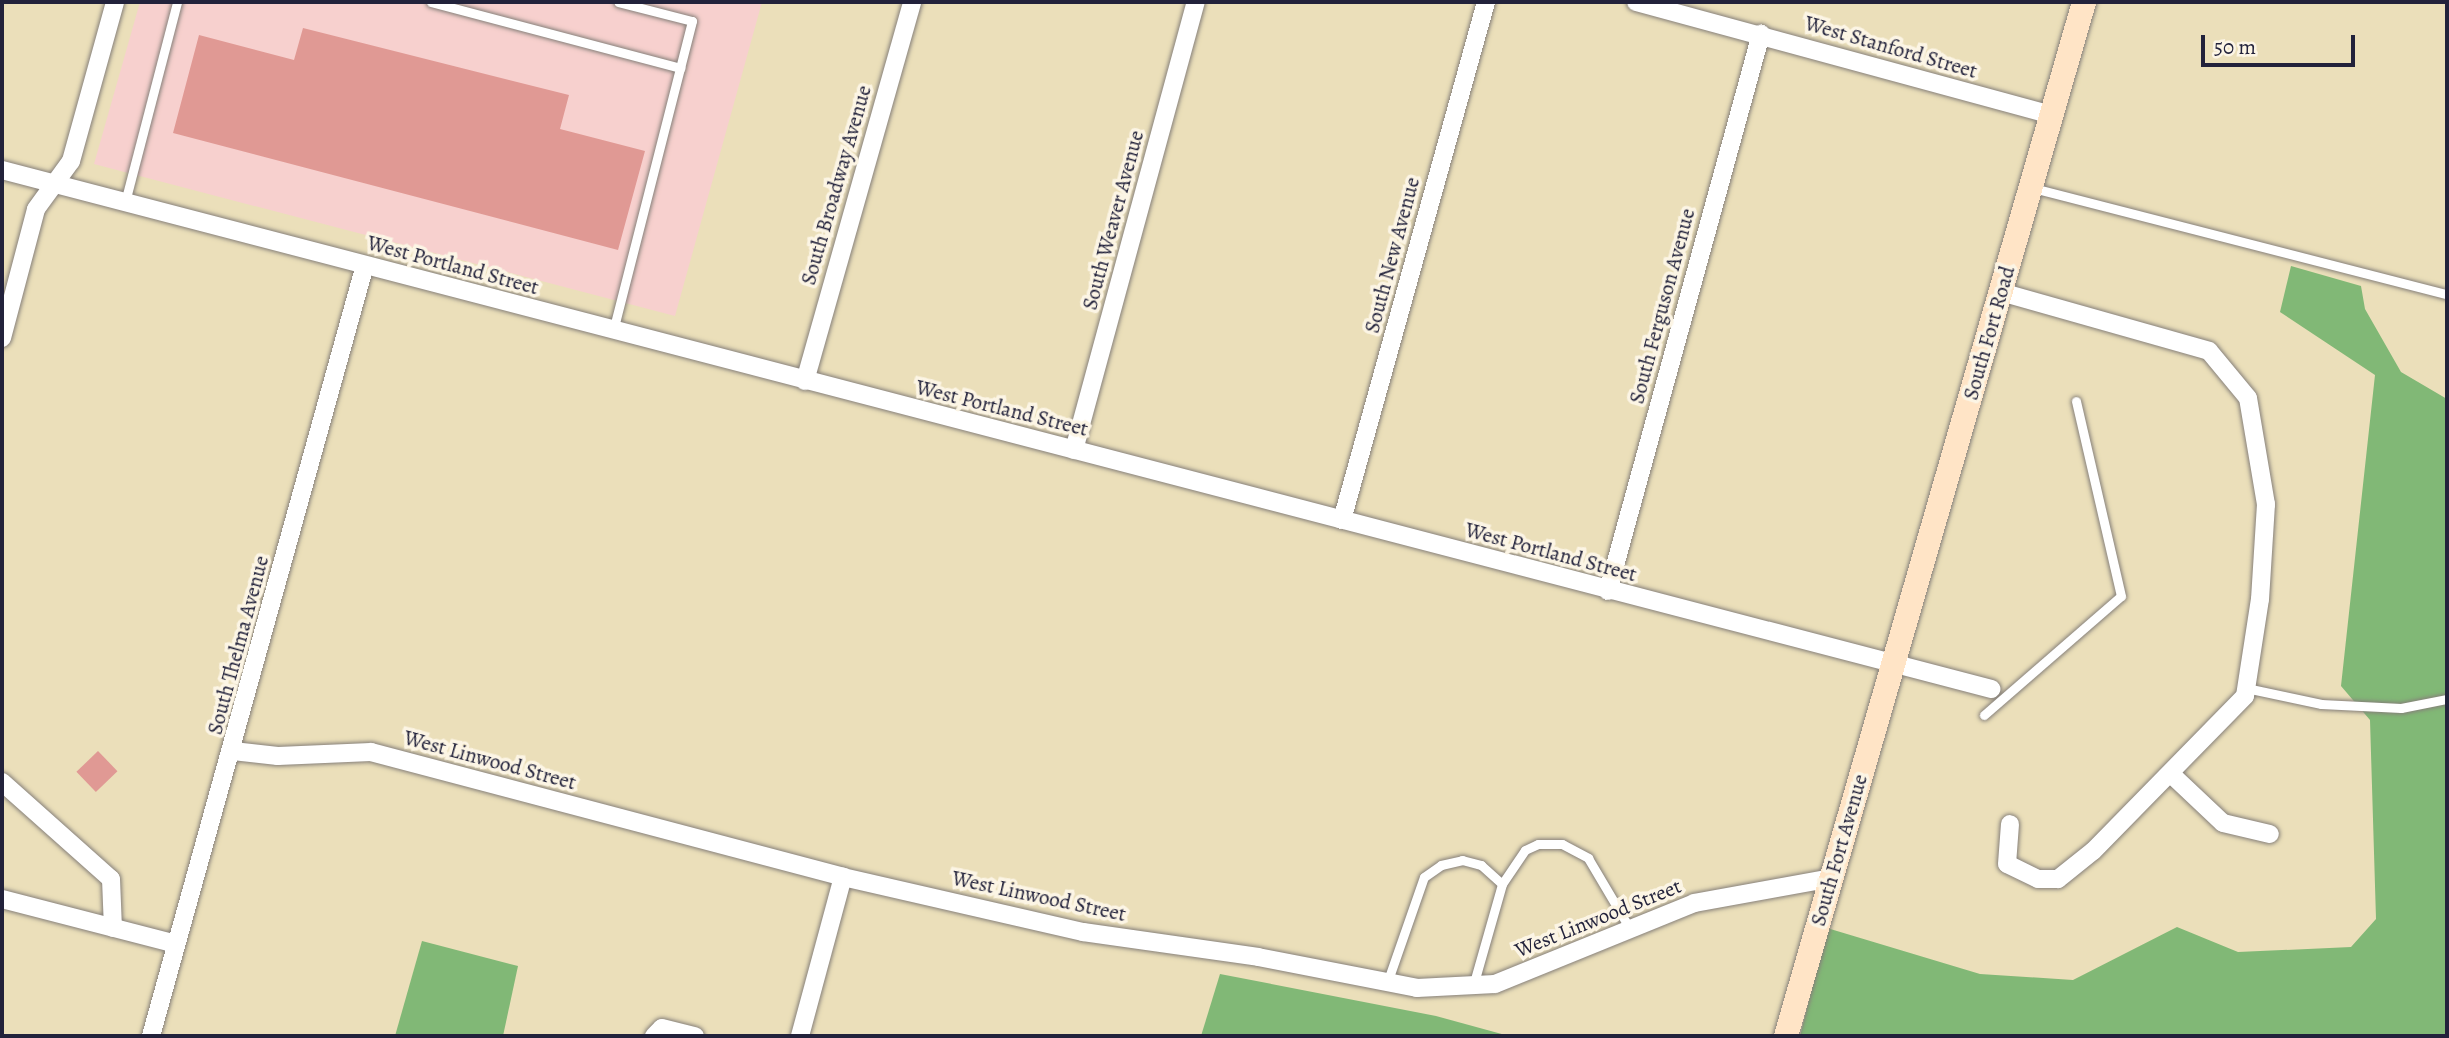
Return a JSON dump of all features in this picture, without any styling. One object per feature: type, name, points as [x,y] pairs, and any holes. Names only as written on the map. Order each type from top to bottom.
[{"type":"street","points":[[2,338],[36,209],[71,161],[115,2]]},
{"type":"street","name":"South Broadway Avenue","points":[[805,382],[912,2]]},
{"type":"street","name":"South Weaver Avenue","points":[[1074,450],[1196,2]]},
{"type":"street","name":"South New Avenue","points":[[1342,520],[1486,2]]},
{"type":"street","name":"West Stanford Street","points":[[1636,2],[1761,34],[2051,116]]},
{"type":"street","name":"South Fort Road","points":[[1892,665],[2084,2]]},
{"type":"street","name":"South Ferguson Avenue","points":[[1608,591],[1761,34]]},
{"type":"street","name":"West Portland Street","points":[[2,170],[805,382],[1991,689]]},
{"type":"street","name":"South Thelma Avenue","points":[[151,1036],[233,751],[365,265]]},
{"type":"street","points":[[2001,292],[2209,351],[2248,398],[2266,504],[2260,599],[2246,688],[2225,720],[2097,847],[2058,879],[2038,879],[2007,864],[2010,824]]},
{"type":"street","name":"South Fort Avenue","points":[[1786,1036],[1892,665]]},
{"type":"street","name":"West Linwood Street","points":[[233,751],[278,756],[371,752],[843,877],[1083,932],[1258,957],[1417,988],[1495,985],[1694,903],[1831,878]]},
{"type":"street","points":[[2171,774],[2222,823],[2270,834]]},
{"type":"street","points":[[2,782],[111,879],[113,928]]},
{"type":"street","points":[[800,1036],[843,877]]},
{"type":"street","points":[[2,899],[176,944]]},
{"type":"street","points":[[654,1036],[662,1028],[695,1036]]},
{"type":"lane","points":[[125,202],[177,2]]},
{"type":"lane","points":[[431,2],[680,68]]},
{"type":"lane","points":[[613,331],[692,21],[618,2]]},
{"type":"lane","points":[[2031,187],[2447,294]]},
{"type":"lane","points":[[1984,715],[2121,596],[2076,401]]},
{"type":"lane","points":[[2246,688],[2321,704],[2401,708],[2447,699]]},
{"type":"lane","points":[[1473,987],[1502,884],[1525,850],[1538,844],[1570,847],[1597,868],[1630,929]]},
{"type":"lane","points":[[1387,983],[1424,877],[1441,865],[1462,860],[1481,866],[1502,884]]},
{"type":"shaded area","points":[[140,2],[762,2],[675,316],[94,164]]},
{"type":"green space","points":[[2291,266],[2361,286],[2365,309],[2401,372],[2447,399],[2447,1036],[1800,1036],[1827,928],[1980,974],[2073,980],[2177,927],[2238,952],[2351,947],[2376,919],[2370,720],[2341,686],[2375,375],[2280,312]]},
{"type":"green space","points":[[422,941],[518,966],[503,1036],[395,1036]]},
{"type":"green space","points":[[1220,974],[1436,1016],[1509,1036],[1201,1036]]},
{"type":"building","points":[[303,28],[569,95],[560,129],[645,151],[618,250],[173,133],[199,35],[294,60]]},
{"type":"building","points":[[98,751],[117,771],[96,792],[76,772]]}]
